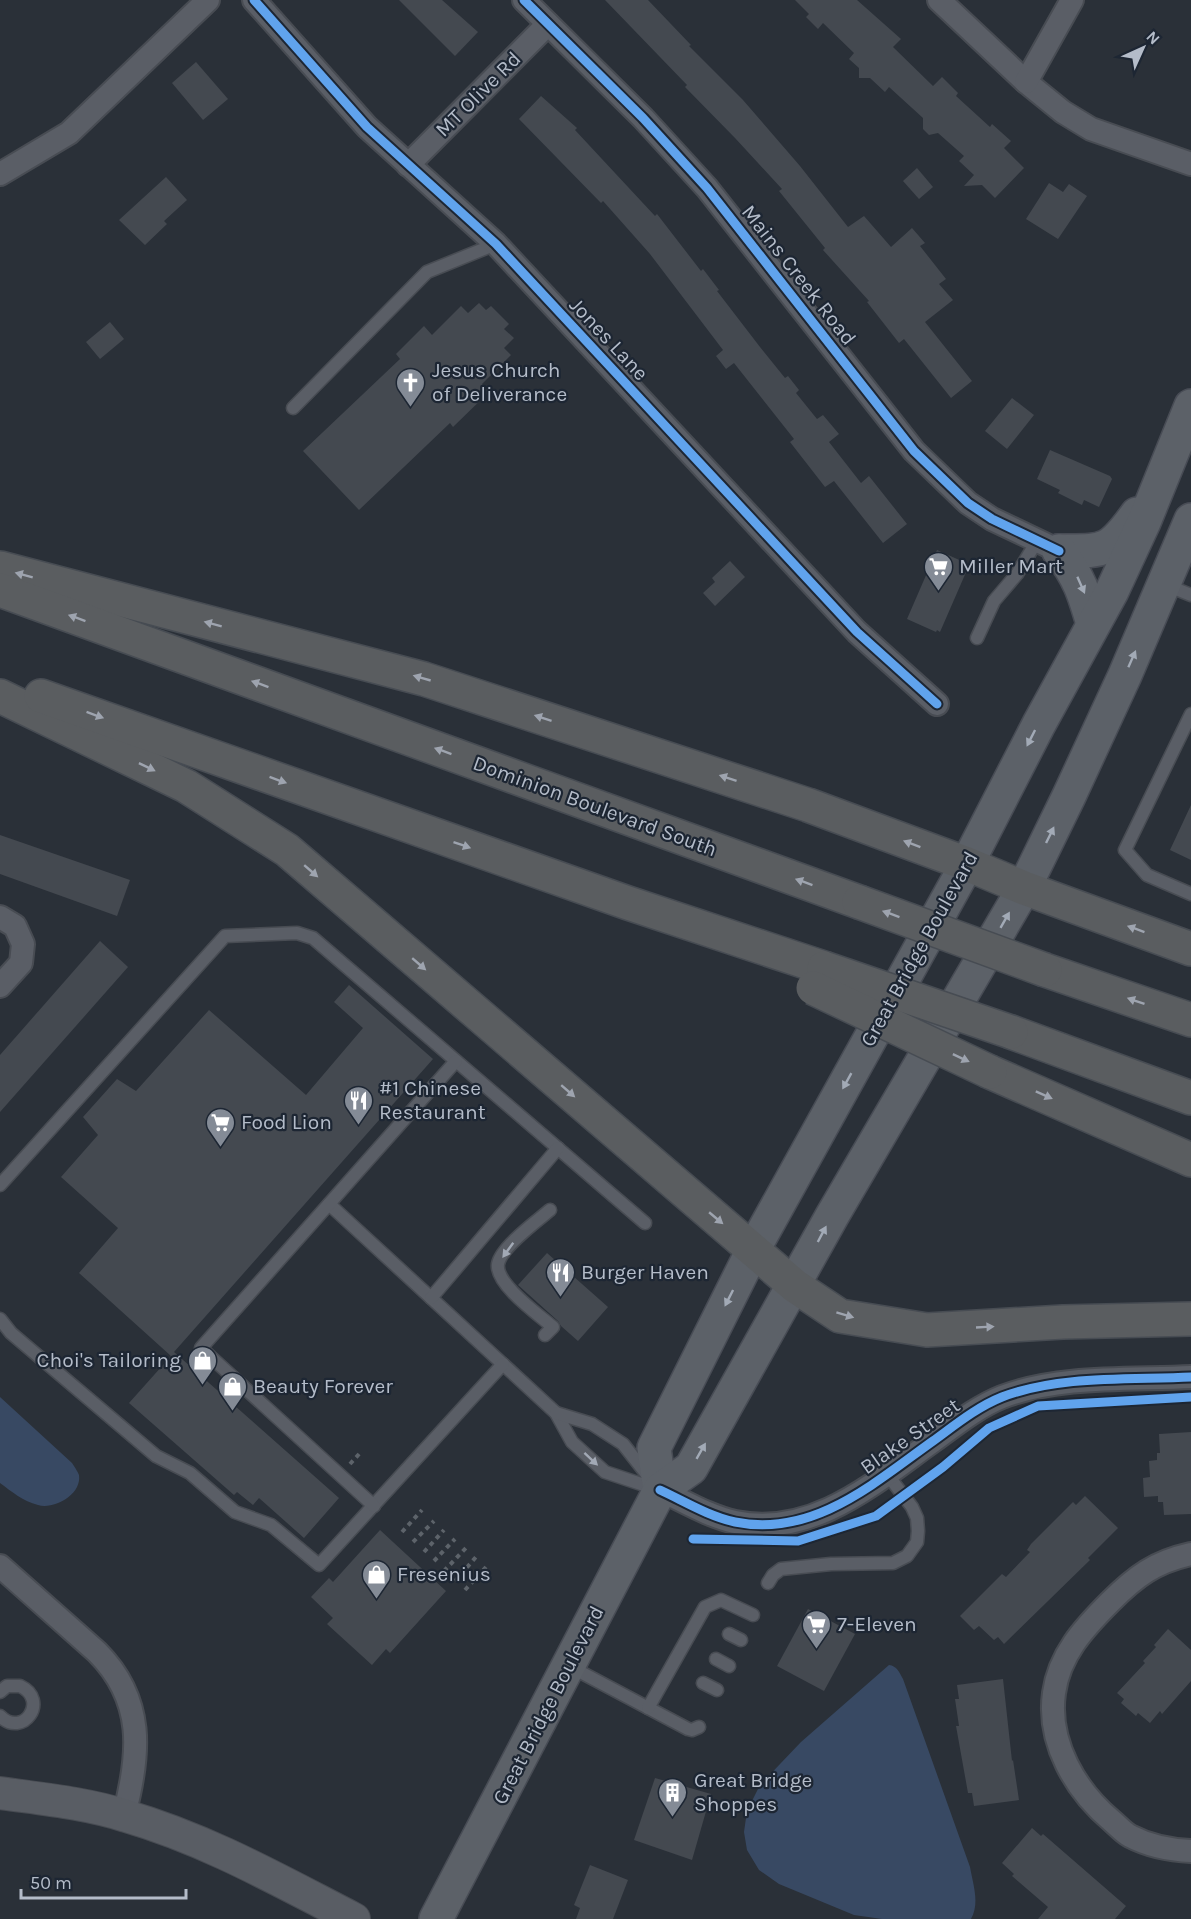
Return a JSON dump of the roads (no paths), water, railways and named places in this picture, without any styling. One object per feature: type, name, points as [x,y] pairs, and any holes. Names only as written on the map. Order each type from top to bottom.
[{"type":"highway","points":[[0,568],[424,679],[808,804],[1024,888],[1191,949]]},
{"type":"highway","name":"Dominion Boulevard South","points":[[0,590],[1045,970],[1191,1020]]},
{"type":"highway","points":[[0,681],[628,903],[819,978],[1011,1032],[1191,1098]]},
{"type":"highway","points":[[0,696],[186,786],[287,850],[795,1286],[840,1316],[927,1330],[1063,1322],[1191,1319]]},
{"type":"highway","points":[[819,978],[990,1072],[1191,1160]]},
{"type":"highway","points":[[1076,1055],[1191,1091]]},
{"type":"highway","points":[[1063,1322],[1191,1304]]},
{"type":"main road","points":[[1178,589],[1153,567],[1149,545],[1187,455],[1189,410]]},
{"type":"main road","name":"Great Bridge Boulevard","points":[[660,1490],[654,1448],[753,1250],[967,864],[1121,571],[1189,410]]},
{"type":"main road","points":[[1048,546],[1097,550],[1114,543],[1159,485]]},
{"type":"main road","name":"Great Bridge Boulevard","points":[[436,1919],[660,1490],[691,1468],[795,1286],[832,1216],[1024,888],[1069,796],[1178,589],[1191,520]]},
{"type":"main road","points":[[1048,546],[1074,570],[1085,594],[1093,624],[1124,599],[1146,590],[1178,589]]},
{"type":"street","points":[[0,174],[69,134],[208,0]]},
{"type":"street","name":"Jones Lane","points":[[254,0],[367,127],[496,244],[857,632],[937,704]]},
{"type":"street","name":"Mains Creek Road","points":[[524,0],[643,118],[706,188],[914,451],[968,503],[992,519],[1048,546]]},
{"type":"street","points":[[939,0],[1026,82],[1063,112],[1084,125],[1191,164]]},
{"type":"street","points":[[1026,82],[1072,0]]},
{"type":"street","name":"MT Olive Rd","points":[[408,165],[548,24]]},
{"type":"street","points":[[0,917],[15,926],[23,944],[21,963],[0,986]]},
{"type":"street","name":"Blake Street","points":[[660,1490],[709,1514],[733,1522],[771,1525],[805,1520],[824,1513],[861,1492],[974,1412],[1003,1397],[1038,1387],[1064,1384],[1191,1377]]},
{"type":"street","points":[[1191,1554],[1169,1559],[1152,1567],[1121,1591],[1084,1628],[1064,1659],[1053,1694],[1054,1716],[1066,1764],[1071,1775],[1102,1813],[1127,1834],[1148,1844],[1171,1850],[1191,1851]]},
{"type":"street","points":[[0,1566],[97,1652],[109,1664],[120,1682],[136,1728],[134,1779],[124,1815]]},
{"type":"street","points":[[0,1793],[89,1806],[183,1834],[225,1852],[354,1919]]},
{"type":"lane","points":[[293,408],[427,272],[496,244]]},
{"type":"lane","points":[[977,638],[994,601],[1017,574],[1048,546]]},
{"type":"lane","points":[[1191,714],[1125,850],[1147,875],[1191,894]]},
{"type":"lane","points":[[0,1185],[225,936],[297,933],[313,939],[645,1223]]},
{"type":"lane","points":[[374,1506],[201,1348],[456,1061]]},
{"type":"lane","points":[[430,1298],[558,1148]]},
{"type":"lane","points":[[329,1204],[556,1413],[572,1442],[605,1472],[660,1490]]},
{"type":"lane","points":[[545,1335],[553,1327],[512,1291],[500,1274],[498,1263],[507,1248],[550,1210]]},
{"type":"lane","points":[[0,1319],[11,1333],[156,1456],[190,1473],[235,1512],[271,1525],[319,1565],[502,1364]]},
{"type":"lane","points":[[556,1413],[592,1424],[623,1444],[660,1490]]},
{"type":"lane","points":[[768,1583],[772,1575],[781,1569],[831,1564],[893,1563],[907,1556],[917,1542],[917,1518],[887,1474]]},
{"type":"lane","points":[[648,1708],[676,1669],[689,1646],[703,1620],[705,1606],[720,1600],[753,1615]]},
{"type":"lane","points":[[729,1634],[741,1640]]},
{"type":"lane","points":[[716,1659],[729,1666]]},
{"type":"lane","points":[[568,1665],[688,1729],[696,1730],[699,1727]]},
{"type":"lane","points":[[703,1683],[717,1690]]},
{"type":"lane","points":[[0,1692],[7,1686],[20,1686],[31,1694],[34,1705],[30,1716],[20,1722],[8,1722],[0,1716]]},
{"type":"water","points":[[0,1397],[75,1467],[79,1475],[79,1482],[71,1495],[58,1503],[38,1505],[23,1499],[0,1483]]},
{"type":"water","points":[[889,1665],[896,1668],[903,1679],[970,1867],[975,1900],[971,1919],[882,1919],[854,1915],[779,1884],[759,1870],[747,1850],[744,1832],[747,1811],[760,1785],[801,1742]]},
{"type":"place","name":"Jesus Church of Deliverance","points":[[411,408]]},
{"type":"place","name":"Miller Mart","points":[[938,592]]},
{"type":"place","name":"#1 Chinese Restaurant","points":[[358,1126]]},
{"type":"place","name":"Food Lion","points":[[220,1148]]},
{"type":"place","name":"Burger Haven","points":[[560,1298]]},
{"type":"place","name":"Choi's Tailoring","points":[[202,1386]]},
{"type":"place","name":"Beauty Forever","points":[[232,1412]]},
{"type":"place","name":"Fresenius","points":[[376,1600]]},
{"type":"place","name":"7-Eleven","points":[[816,1650]]},
{"type":"place","name":"Great Bridge Shoppes","points":[[673,1818]]}]
